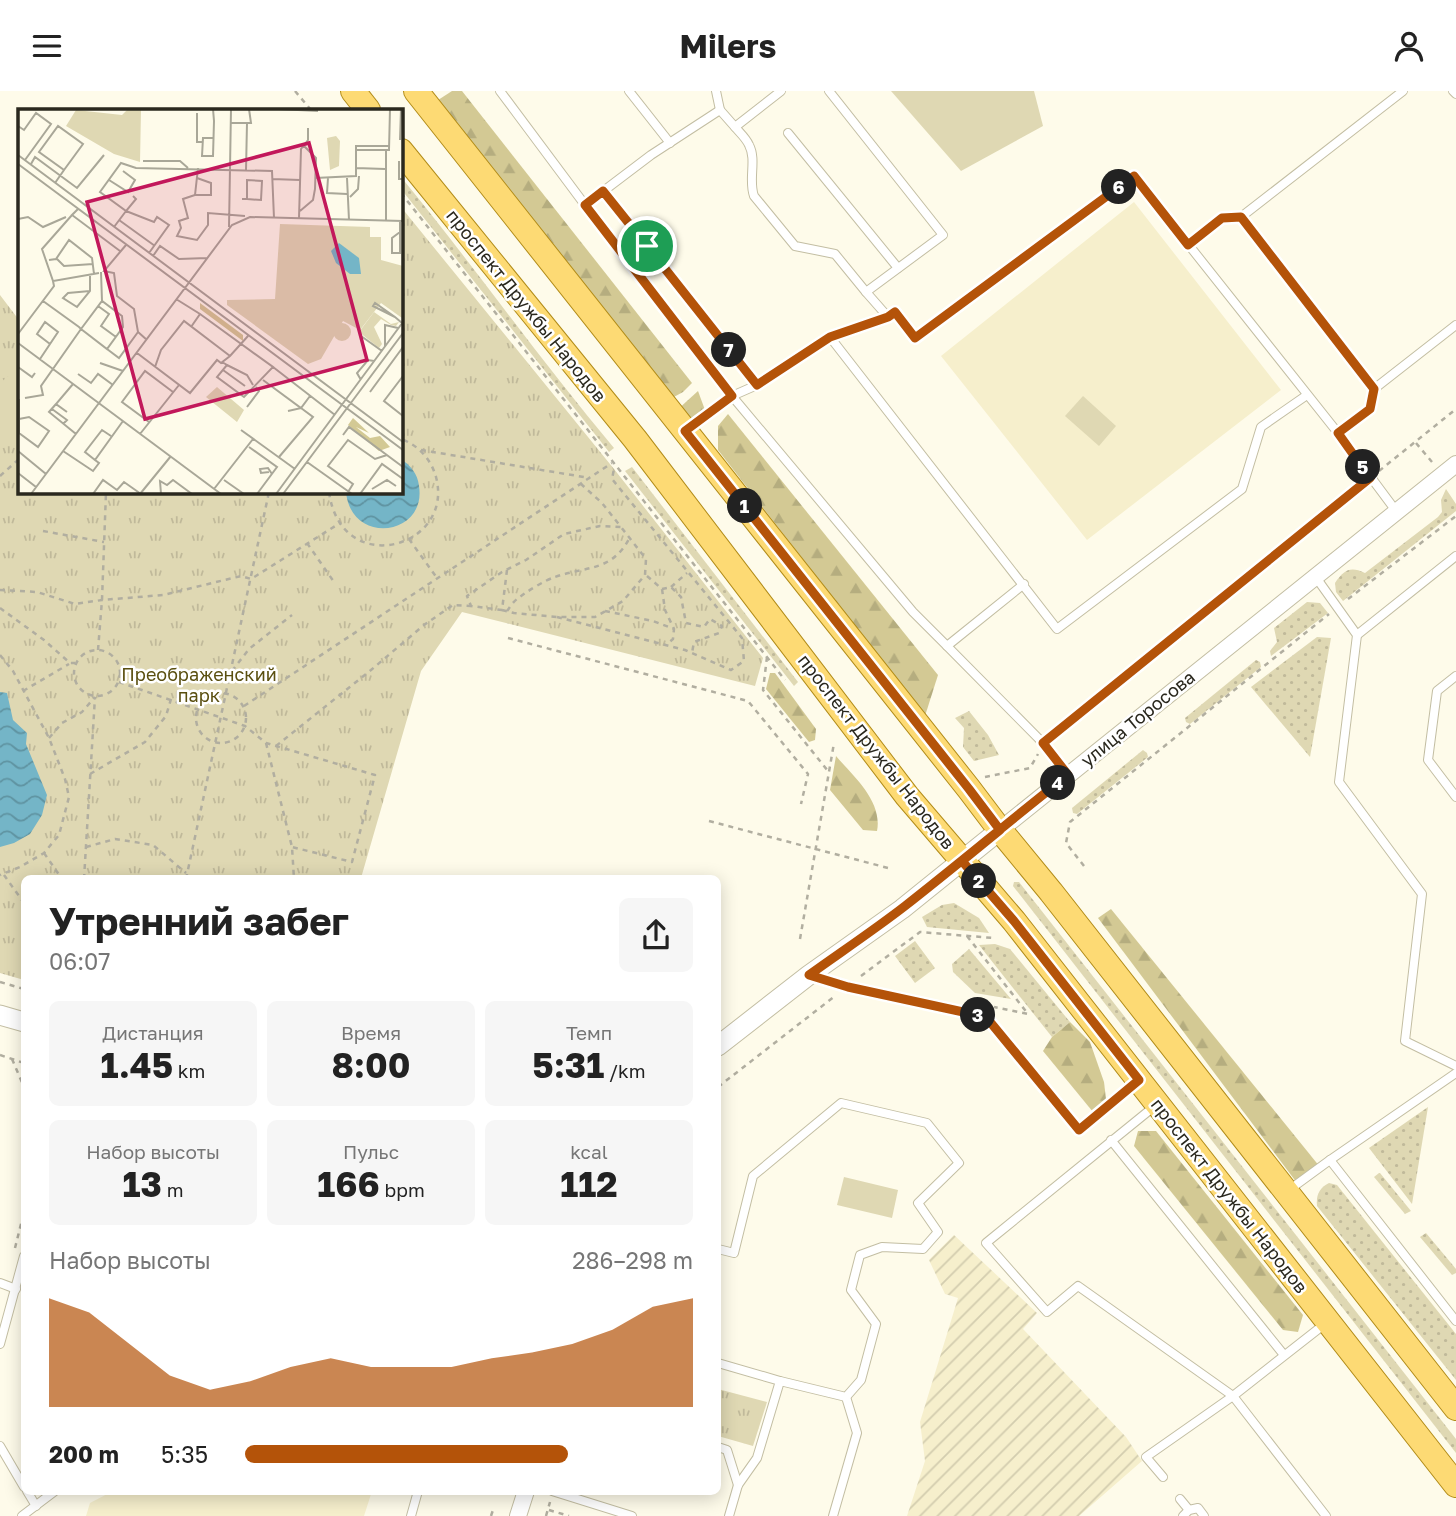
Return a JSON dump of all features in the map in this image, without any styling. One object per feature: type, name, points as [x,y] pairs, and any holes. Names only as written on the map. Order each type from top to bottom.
[{"type":"main road","points":[[416,91],[1456,1408]]},
{"type":"main road","name":"проспект Дружбы Народов","points":[[402,152],[635,439],[907,796],[1014,921],[1456,1485]]},
{"type":"street","name":"улица Торосова","points":[[721,1044],[809,975],[902,909],[1456,464]]},
{"type":"street","points":[[0,1015],[21,1021]]},
{"type":"street","points":[[518,1516],[525,1495]]},
{"type":"lane","points":[[500,91],[732,396],[913,612],[1043,743],[1068,775]]},
{"type":"lane","points":[[629,91],[670,143]]},
{"type":"lane","points":[[716,91],[720,110],[749,145],[751,188],[754,196],[795,246],[835,254],[888,317]]},
{"type":"lane","points":[[734,127],[781,91]]},
{"type":"lane","points":[[829,91],[943,235],[866,292]]},
{"type":"lane","points":[[1188,245],[1222,218],[1241,217],[1403,91]]},
{"type":"lane","points":[[585,205],[720,110]]},
{"type":"lane","points":[[788,133],[898,268]]},
{"type":"lane","points":[[685,431],[732,396],[757,385],[830,337],[888,317],[895,312],[915,338],[1134,176],[1338,433],[1396,511]]},
{"type":"lane","points":[[1241,217],[1374,389]]},
{"type":"lane","points":[[1338,433],[1370,409],[1374,389],[1456,325]]},
{"type":"lane","points":[[830,337],[1057,629],[1241,489],[1261,427],[1307,395]]},
{"type":"lane","points":[[1357,635],[1456,556]]},
{"type":"lane","points":[[1315,576],[1357,635],[1339,782],[1422,894],[1405,1041],[1456,1066]]},
{"type":"lane","points":[[947,646],[1024,584]]},
{"type":"lane","points":[[1456,676],[1437,691],[1428,760],[1456,797]]},
{"type":"lane","points":[[809,975],[848,987],[986,1017],[1079,1130],[1139,1080]]},
{"type":"lane","points":[[1286,1192],[1456,1073]]},
{"type":"lane","points":[[721,1250],[734,1253],[753,1176],[841,1103],[927,1123],[959,1163],[918,1203],[937,1232],[923,1249],[882,1247],[860,1255],[851,1290],[876,1324],[861,1380],[846,1397]]},
{"type":"lane","points":[[1157,1104],[986,1243],[1046,1312],[1078,1286],[1233,1396],[1326,1516]]},
{"type":"lane","points":[[1111,1140],[1284,1355]]},
{"type":"lane","points":[[1330,1160],[1456,1321]]},
{"type":"lane","points":[[0,1344],[21,1268]]},
{"type":"lane","points":[[0,1283],[16,1289]]},
{"type":"lane","points":[[1163,1477],[1146,1457],[1233,1396],[1328,1322]]},
{"type":"lane","points":[[721,1364],[846,1397]]},
{"type":"lane","points":[[729,1516],[738,1485],[757,1458],[780,1381]]},
{"type":"lane","points":[[833,1516],[857,1433],[846,1397]]},
{"type":"lane","points":[[0,1447],[21,1481]]},
{"type":"lane","points":[[721,1448],[727,1450],[738,1485]]},
{"type":"lane","points":[[30,1495],[36,1506]]},
{"type":"lane","points":[[22,1516],[50,1495]]},
{"type":"lane","points":[[411,1516],[417,1495]]},
{"type":"lane","points":[[565,1495],[632,1516]]},
{"type":"lane","points":[[1180,1499],[1186,1513],[1198,1508],[1204,1516]]},
{"type":"path","points":[[295,91],[310,109]]},
{"type":"path","points":[[603,191],[757,385]]},
{"type":"path","points":[[402,194],[785,680]]},
{"type":"path","points":[[985,777],[1030,768],[1043,743],[1456,409]]},
{"type":"path","points":[[329,493],[331,507],[350,534],[364,542],[379,545],[395,545],[409,539],[426,526],[436,508],[439,487],[433,467],[421,450],[402,439]]},
{"type":"path","points":[[421,450],[591,478]]},
{"type":"path","points":[[0,476],[18,460]]},
{"type":"path","points":[[244,706],[613,462]]},
{"type":"path","points":[[557,617],[666,645],[731,670],[744,661],[742,638],[611,479],[614,469]]},
{"type":"path","points":[[276,746],[424,625],[453,605],[471,605],[514,614],[595,617],[622,601],[645,575],[646,559],[602,503],[581,484]]},
{"type":"path","points":[[98,650],[103,600],[106,493]]},
{"type":"path","points":[[86,847],[115,839],[153,845],[187,873],[269,493]]},
{"type":"path","points":[[1084,866],[1066,843],[1070,822],[1337,607],[1456,516]]},
{"type":"path","points":[[0,590],[37,592],[75,604],[163,595],[241,576],[251,579],[340,523]]},
{"type":"path","points":[[471,605],[467,596],[564,534],[600,526],[621,527]]},
{"type":"path","points":[[43,531],[104,542]]},
{"type":"path","points":[[507,611],[516,600],[554,577],[612,561],[623,550],[629,538]]},
{"type":"path","points":[[409,539],[437,578]]},
{"type":"path","points":[[307,543],[334,582]]},
{"type":"path","points":[[502,610],[507,569]]},
{"type":"path","points":[[662,589],[671,587],[688,572]]},
{"type":"path","points":[[645,575],[662,589],[666,610],[674,629],[673,639],[666,645]]},
{"type":"path","points":[[671,587],[681,597],[686,622],[704,627],[710,619],[722,626],[719,633],[694,642],[692,653]]},
{"type":"path","points":[[0,608],[70,663]]},
{"type":"path","points":[[605,611],[653,621],[674,629]]},
{"type":"path","points":[[230,673],[249,649],[292,615]]},
{"type":"path","points":[[508,638],[748,701],[808,774],[801,804]]},
{"type":"path","points":[[98,650],[114,658],[119,666],[119,682],[112,691],[95,697],[79,689],[73,673],[75,663],[81,656],[98,650]]},
{"type":"path","points":[[0,655],[13,671],[49,738],[69,797],[59,835],[44,853],[2,875],[21,899]]},
{"type":"path","points":[[767,657],[763,690],[829,772]]},
{"type":"path","points":[[23,691],[70,663],[75,663]]},
{"type":"path","points":[[119,682],[245,726],[266,743],[375,775],[352,862],[292,847]]},
{"type":"path","points":[[227,693],[240,700],[244,706],[245,726],[236,738],[222,743],[215,742],[199,729],[197,710],[209,696],[227,693]]},
{"type":"path","points":[[49,738],[62,723],[82,712],[95,697]]},
{"type":"path","points":[[84,875],[95,697]]},
{"type":"path","points":[[90,774],[145,742],[166,716],[170,699]]},
{"type":"path","points":[[266,743],[292,847],[294,875]]},
{"type":"path","points":[[800,939],[834,743]]},
{"type":"path","points":[[709,821],[892,869]]},
{"type":"path","points":[[44,853],[59,875]]},
{"type":"path","points":[[857,979],[920,932],[993,938]]},
{"type":"path","points":[[0,982],[21,988]]},
{"type":"path","points":[[0,1055],[21,1062]]},
{"type":"path","points":[[12,1059],[21,1080]]},
{"type":"path","points":[[491,1516],[494,1507]]},
{"type":"path","points":[[548,1509],[569,1516]]},
{"type":"shaded area","points":[[1134,202],[1281,390],[1087,540],[941,356]]},
{"type":"shaded area","points":[[954,1235],[1037,1313],[1023,1329],[1126,1437],[1142,1461],[1079,1516],[907,1516],[925,1461],[920,1422],[958,1298],[945,1294],[929,1260]]},
{"type":"shaded area","points":[[105,1495],[371,1495],[364,1516],[86,1516],[90,1503]]},
{"type":"green space","points":[[452,91],[462,91],[692,383],[683,392],[672,398],[435,102]]},
{"type":"green space","points":[[891,91],[1034,91],[1043,126],[961,171]]},
{"type":"green space","points":[[402,178],[614,448],[609,452],[402,190]]},
{"type":"green space","name":"Преображенский парк","points":[[402,208],[614,469],[763,658],[755,686],[462,612],[421,671],[362,875],[21,875],[21,979],[0,973],[0,295],[18,319],[18,493],[402,493]]},
{"type":"green space","points":[[18,368],[18,450],[0,427],[0,383]]},
{"type":"green space","points":[[698,391],[705,410],[685,423],[676,411]]},
{"type":"green space","points":[[1083,396],[1116,426],[1099,446],[1065,416]]},
{"type":"green space","points":[[728,414],[938,675],[925,716],[718,450],[718,426]]},
{"type":"green space","points":[[632,467],[798,682],[794,686],[625,471]]},
{"type":"green space","points":[[1446,489],[1456,504],[1456,511],[1343,601],[1336,592],[1335,583],[1341,575],[1351,570],[1365,573],[1438,517],[1442,512],[1441,500]]},
{"type":"green space","points":[[1307,602],[1320,603],[1328,613],[1271,656],[1270,651],[1277,642],[1274,628]]},
{"type":"green space","points":[[1317,637],[1331,638],[1310,757],[1251,687]]},
{"type":"green space","points":[[1256,660],[1261,667],[1190,724],[1186,722],[1185,718]]},
{"type":"green space","points":[[770,673],[775,673],[816,729],[815,740],[809,742],[766,689]]},
{"type":"green space","points":[[969,711],[988,735],[999,755],[974,761],[963,747],[964,728],[955,718]]},
{"type":"green space","points":[[1143,750],[1148,757],[1077,814],[1073,813],[1072,808]]},
{"type":"green space","points":[[836,756],[871,799],[876,809],[877,831],[863,830],[830,790]]},
{"type":"green space","points":[[1014,882],[1019,882],[1456,1439],[1456,1453],[1013,886]]},
{"type":"green space","points":[[954,903],[979,918],[989,933],[927,927],[922,917],[942,905]]},
{"type":"green space","points":[[1111,909],[1320,1167],[1297,1183],[1098,918]]},
{"type":"green space","points":[[915,941],[935,968],[915,983],[895,956]]},
{"type":"green space","points":[[995,944],[1010,949],[1070,1022],[1052,1037],[979,945]]},
{"type":"green space","points":[[969,949],[1011,999],[975,993],[953,972],[952,964]]},
{"type":"green space","points":[[1070,1022],[1090,1042],[1104,1082],[1106,1099],[1093,1112],[1043,1051],[1052,1037]]},
{"type":"green space","points":[[1428,1107],[1412,1204],[1369,1148]]},
{"type":"green space","points":[[1138,1131],[1156,1131],[1303,1315],[1298,1332],[1283,1330],[1134,1146]]},
{"type":"green space","points":[[1379,1173],[1411,1211],[1405,1214],[1374,1177]]},
{"type":"green space","points":[[844,1177],[898,1190],[892,1218],[837,1205]]},
{"type":"green space","points":[[1329,1183],[1337,1185],[1456,1334],[1456,1380],[1317,1206],[1319,1192]]},
{"type":"green space","points":[[1426,1233],[1456,1269],[1456,1273],[1452,1275],[1420,1237]]},
{"type":"green space","points":[[721,1390],[767,1402],[753,1446],[721,1437]]},
{"type":"water","points":[[402,460],[413,470],[419,486],[418,503],[412,516],[401,524],[387,528],[373,527],[361,521],[351,509],[346,493],[402,493]]},
{"type":"water","points":[[0,692],[7,693],[13,720],[27,733],[26,744],[47,795],[42,815],[30,834],[0,847]]},
{"type":"route","points":[[647,246],[603,191],[585,205],[732,396],[685,431],[969,789],[1000,830],[962,861],[1014,921],[1139,1080],[1079,1130],[986,1017],[848,987],[809,975],[902,909],[962,861],[1046,792],[1068,775],[1043,743],[1370,478],[1338,433],[1370,409],[1374,389],[1241,217],[1222,218],[1188,245],[1134,176],[915,338],[895,312],[888,317],[830,337],[757,385],[647,246]]}]
